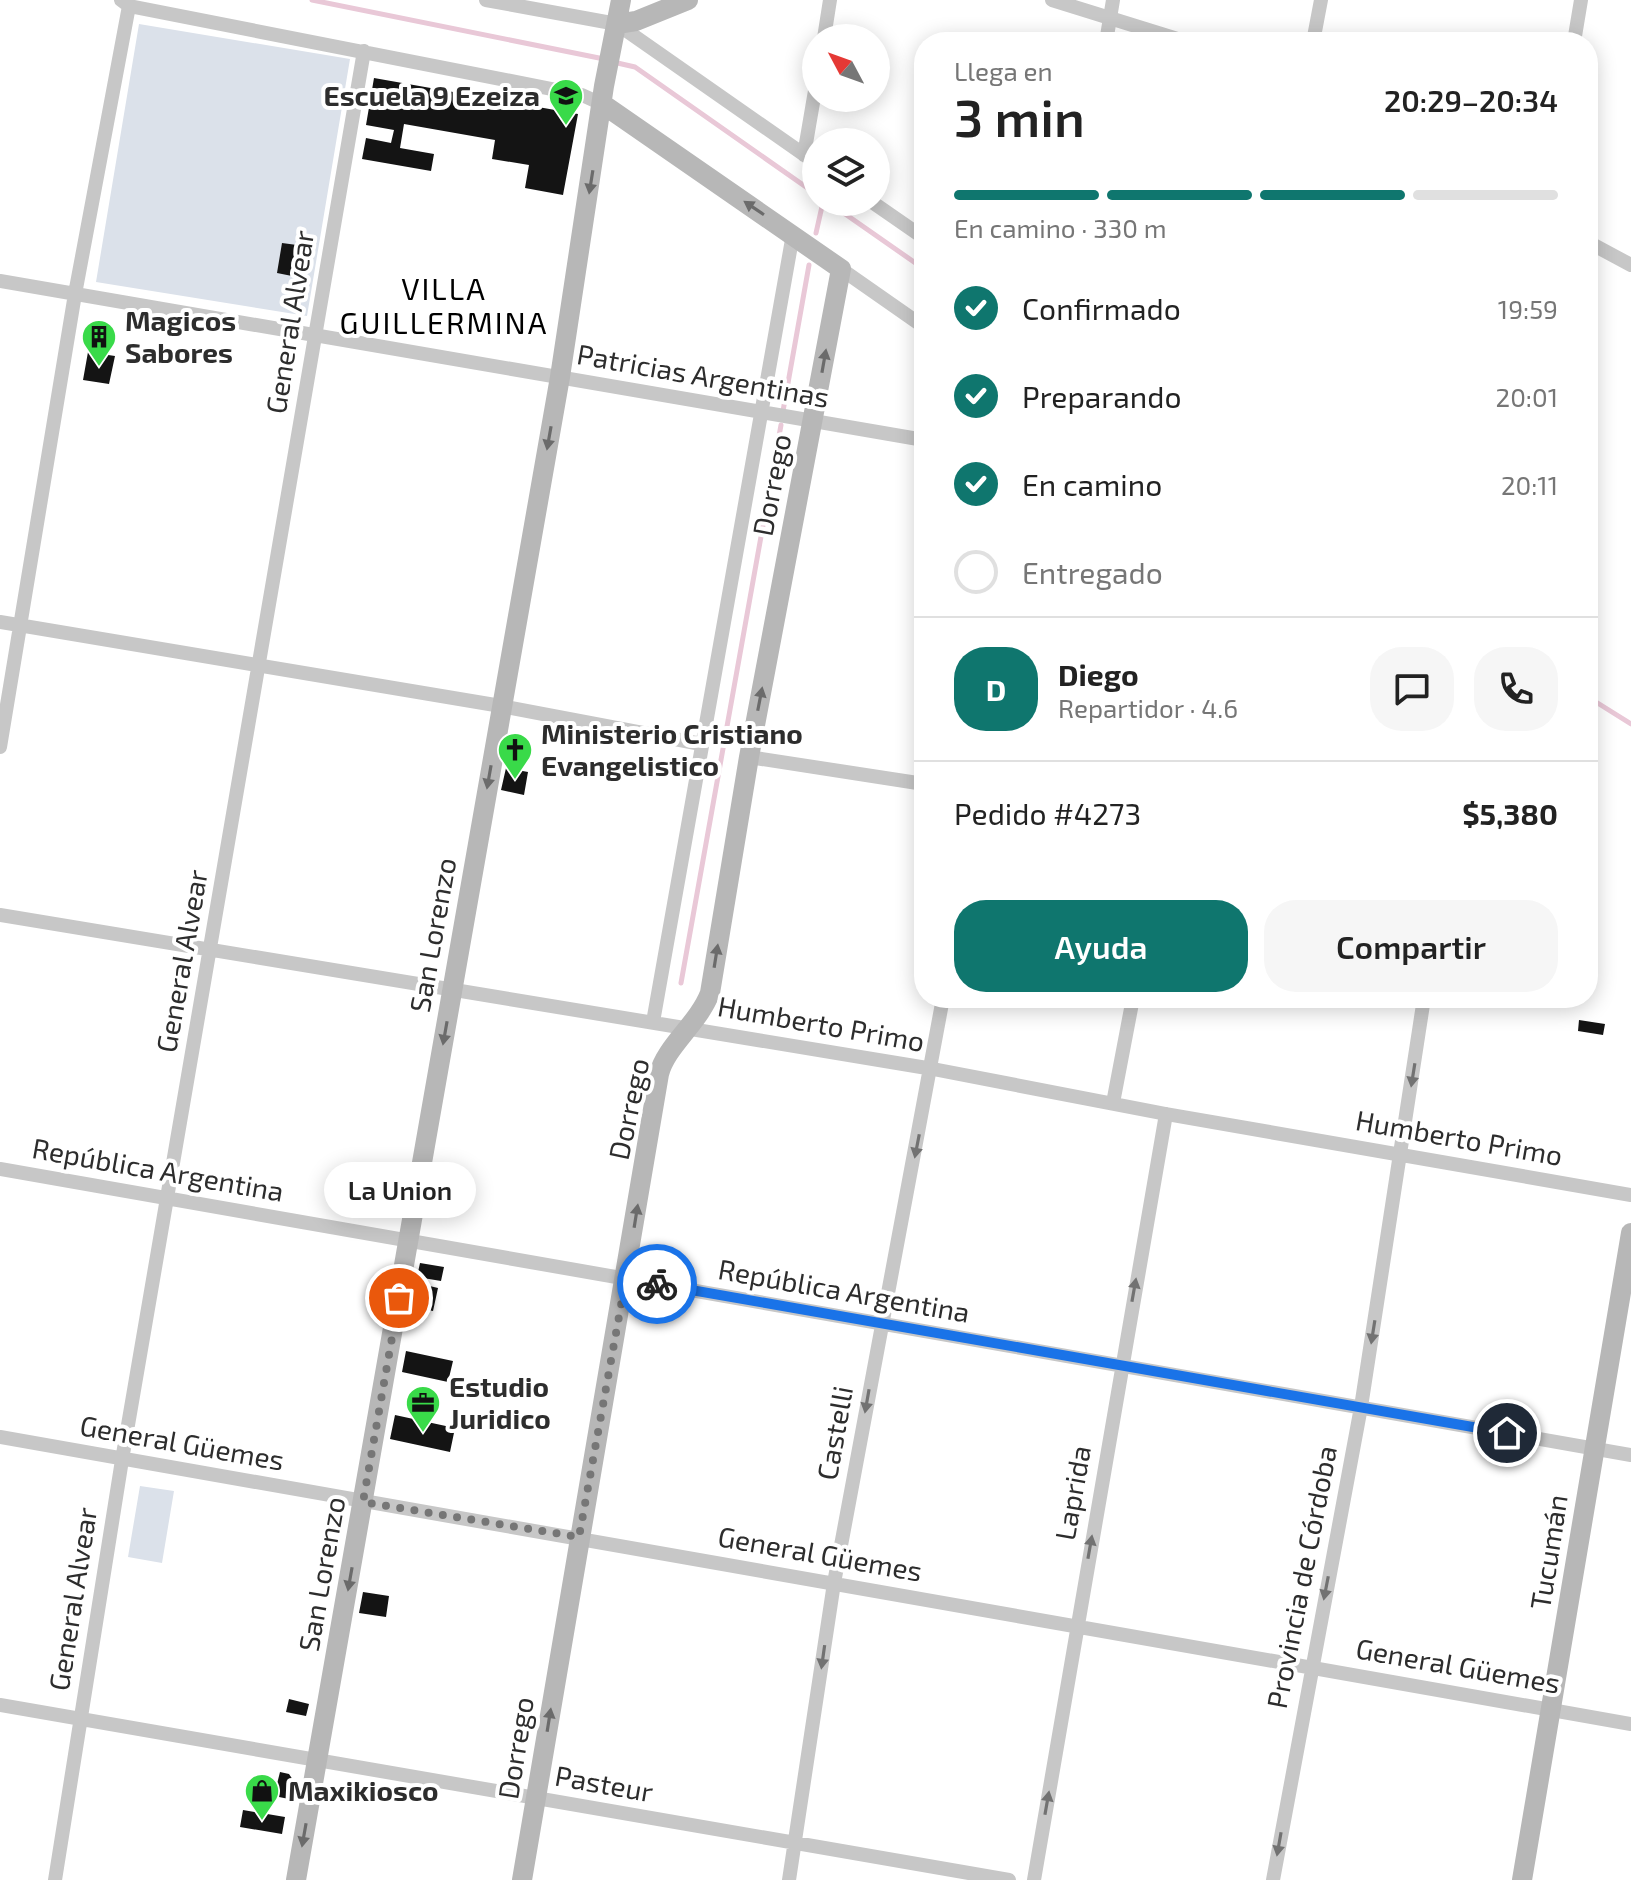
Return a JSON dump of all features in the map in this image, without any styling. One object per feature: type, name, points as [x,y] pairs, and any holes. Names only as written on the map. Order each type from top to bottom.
[{"type":"street","points":[[486,0],[615,33],[802,154]]},
{"type":"street","name":"San Lorenzo","points":[[296,1880],[560,377],[621,0]]},
{"type":"street","points":[[615,33],[688,0]]},
{"type":"street","points":[[826,24],[830,0]]},
{"type":"street","points":[[1052,0],[1155,32]]},
{"type":"street","points":[[1108,32],[1113,0]]},
{"type":"street","points":[[1315,32],[1321,0]]},
{"type":"street","points":[[1576,32],[1581,0]]},
{"type":"street","points":[[0,747],[125,3],[582,95],[604,95],[914,320]]},
{"type":"street","name":"General Alvear","points":[[55,1880],[122,1460],[364,51]]},
{"type":"street","points":[[890,214],[914,231]]},
{"type":"street","name":"Dorrego","points":[[653,1022],[793,234]]},
{"type":"street","points":[[1598,247],[1631,265]]},
{"type":"street","name":"Dorrego","points":[[522,1880],[662,1064],[691,1028],[710,993],[749,757],[841,269]]},
{"type":"street","name":"Patricias Argentinas","points":[[0,281],[914,438]]},
{"type":"street","points":[[0,622],[501,706],[701,744]]},
{"type":"street","points":[[749,757],[914,782]]},
{"type":"street","name":"Humberto Primo","points":[[0,915],[933,1069],[1166,1114],[1631,1195]]},
{"type":"street","name":"Castelli","points":[[789,1880],[834,1583],[881,1326],[933,1069],[942,1008]]},
{"type":"street","points":[[1113,1103],[1131,1008]]},
{"type":"street","name":"Provincia de Córdoba","points":[[1273,1880],[1361,1407],[1423,1008]]},
{"type":"street","name":"Laprida","points":[[1034,1880],[1166,1114]]},
{"type":"street","name":"República Argentina","points":[[0,1169],[626,1278],[881,1326],[1631,1455]]},
{"type":"street","name":"Tucumán","points":[[1522,1880],[1631,1233]]},
{"type":"street","name":"General Güemes","points":[[0,1437],[1631,1724]]},
{"type":"street","name":"Pasteur","points":[[0,1705],[1009,1880]]},
{"type":"shaded area","points":[[139,24],[350,59],[307,316],[96,282]]},
{"type":"shaded area","points":[[140,1486],[174,1491],[162,1563],[128,1557]]},
{"type":"building","points":[[374,78],[578,114],[563,195],[525,188],[529,165],[492,159],[495,140],[404,124],[400,148],[434,154],[431,171],[362,159],[366,138],[391,143],[394,130],[366,125]]},
{"type":"building","points":[[282,243],[297,245],[292,276],[277,273]]},
{"type":"building","name":"Magicos Sabores","points":[[88,352],[115,356],[109,384],[83,380]]},
{"type":"building","name":"Ministerio Cristiano Evangelistico","points":[[506,768],[528,772],[524,795],[501,790]]},
{"type":"building","points":[[1579,1020],[1605,1024],[1603,1035],[1578,1031]]},
{"type":"building","points":[[374,1173],[396,1177],[393,1195],[371,1192]]},
{"type":"building","points":[[420,1263],[444,1267],[441,1281],[417,1277]]},
{"type":"building","points":[[417,1283],[438,1288],[433,1311],[412,1307]]},
{"type":"building","points":[[406,1351],[453,1361],[448,1382],[402,1372]]},
{"type":"building","name":"Estudio Juridico","points":[[395,1415],[455,1428],[450,1452],[390,1439]]},
{"type":"building","points":[[363,1592],[389,1596],[386,1617],[359,1613]]},
{"type":"building","points":[[289,1699],[309,1704],[306,1716],[286,1712]]},
{"type":"building","points":[[280,1772],[289,1774],[293,1780],[289,1799],[274,1796]]},
{"type":"building","name":"Maxikiosco","points":[[243,1810],[285,1817],[282,1834],[240,1827]]},
{"type":"waterway","points":[[312,0],[604,59]]},
{"type":"waterway","points":[[613,62],[635,67],[802,184]]},
{"type":"waterway","points":[[816,233],[820,216]]},
{"type":"waterway","points":[[848,216],[914,262]]},
{"type":"waterway","points":[[783,411],[809,265]]},
{"type":"waterway","points":[[681,983],[781,425]]},
{"type":"waterway","points":[[1598,703],[1631,724]]},
{"type":"way so far","points":[[399,1298],[363,1502],[579,1537],[626,1278],[657,1284]]},
{"type":"place","name":"Escuela 9 Ezeiza","points":[[566,127]]},
{"type":"place","name":"Magicos Sabores","points":[[99,368]]},
{"type":"place","name":"Ministerio Cristiano Evangelistico","points":[[515,781]]},
{"type":"place","name":"La Union","points":[[399,1298]]},
{"type":"place","name":"Estudio Juridico","points":[[423,1434]]},
{"type":"place","name":"Maxikiosco","points":[[262,1822]]},
{"type":"district","name":"VILLA GUILLERMINA","points":[[444,307]]},
{"type":"route","points":[[657,1284],[881,1326],[1507,1433]]}]
